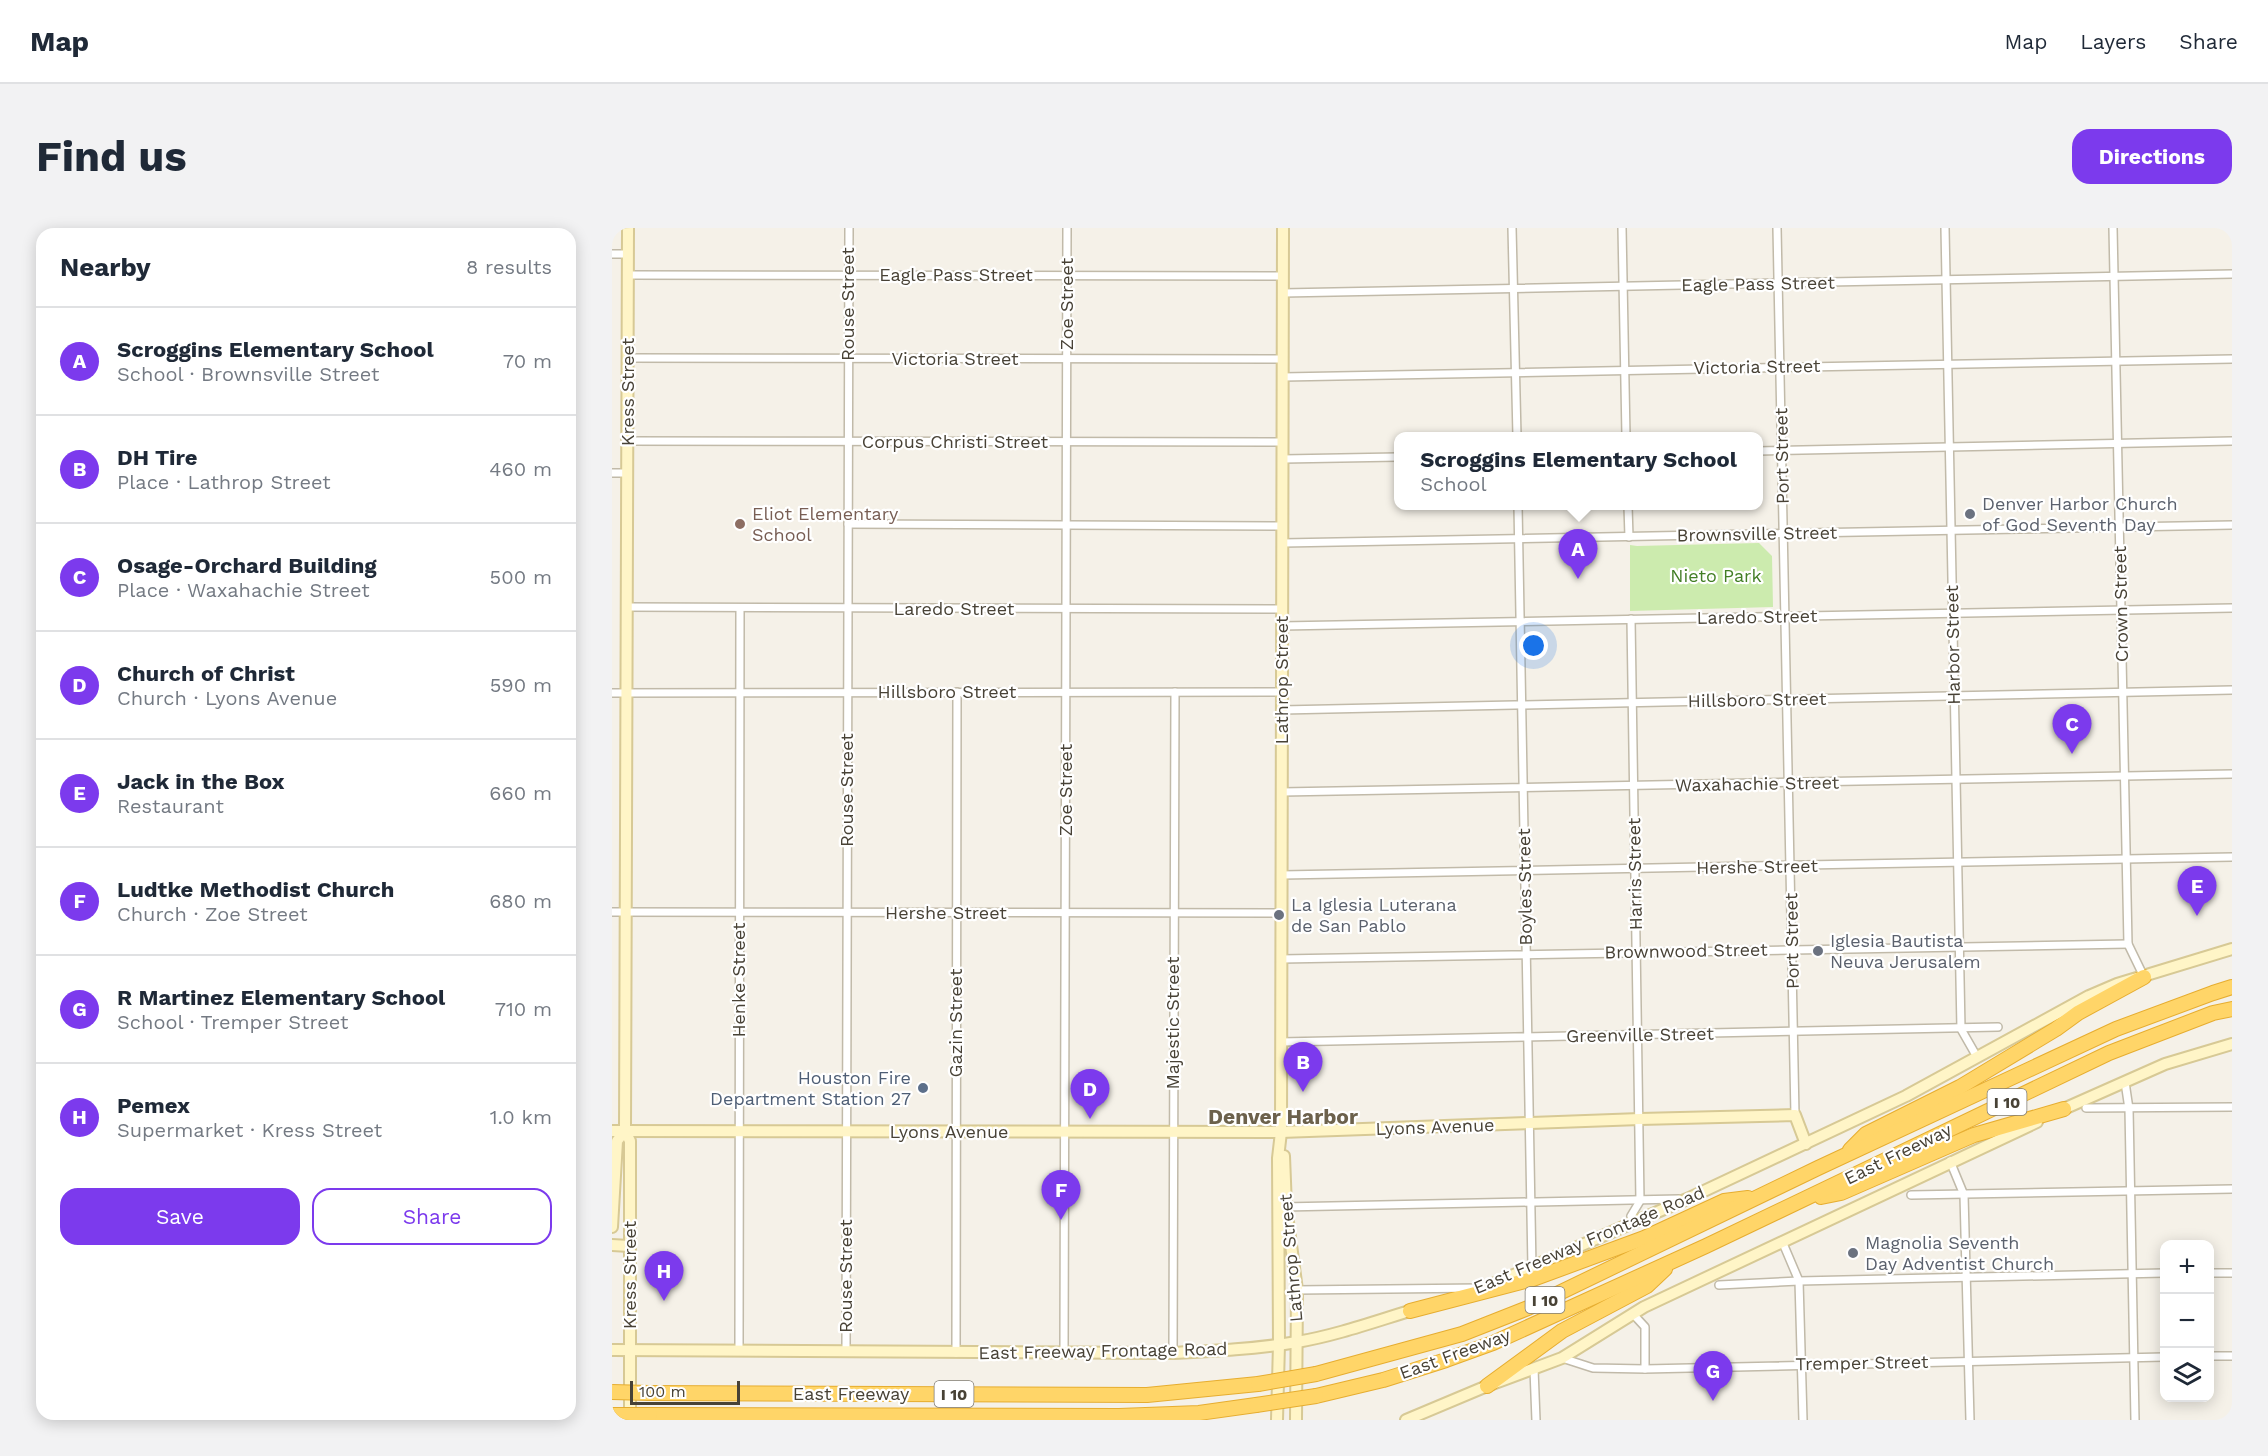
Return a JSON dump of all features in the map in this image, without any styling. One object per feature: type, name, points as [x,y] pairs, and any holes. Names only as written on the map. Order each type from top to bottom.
[{"type":"highway","points":[[1843,1157],[1866,1134],[1960,1087],[2056,1029],[2078,1013],[2144,977]]},
{"type":"highway","name":"East Freeway","points":[[612,1392],[1147,1395],[1258,1384],[1316,1374],[1462,1334],[1506,1316],[2116,1029],[2232,987]]},
{"type":"highway","name":"East Freeway","points":[[612,1415],[1119,1416],[1199,1413],[1316,1396],[1383,1380],[1493,1343],[1674,1261],[2109,1053],[2213,1013],[2232,1009]]},
{"type":"highway","points":[[1804,1199],[1841,1193],[1974,1136],[2064,1109]]},
{"type":"highway","points":[[1410,1311],[1533,1279],[1644,1238],[1724,1201],[1762,1196]]},
{"type":"highway","points":[[1487,1386],[1562,1330],[1647,1286],[1674,1261]]},
{"type":"street","name":"Kress Street","points":[[628,228],[625,1131],[630,1141],[630,1420]]},
{"type":"street","name":"Rouse Street","points":[[846,1352],[849,228]]},
{"type":"street","name":"Zoe Street","points":[[1064,1352],[1067,228]]},
{"type":"street","name":"Lathrop Street","points":[[1277,1420],[1281,1207],[1285,1157],[1281,1132],[1280,914],[1282,875],[1283,228]]},
{"type":"street","points":[[1512,228],[1517,432]]},
{"type":"street","points":[[1622,228],[1626,432]]},
{"type":"street","name":"Port Street","points":[[1777,228],[1795,1115]]},
{"type":"street","name":"Harbor Street","points":[[1946,228],[1961,1029],[1977,1057]]},
{"type":"street","name":"Crown Street","points":[[2113,228],[2128,944],[2144,977]]},
{"type":"street","points":[[612,254],[628,254]]},
{"type":"street","name":"Eagle Pass Street","points":[[1283,293],[2232,274]]},
{"type":"street","name":"Eagle Pass Street","points":[[629,275],[1283,276]]},
{"type":"street","name":"Victoria Street","points":[[628,358],[1283,359]]},
{"type":"street","name":"Victoria Street","points":[[1283,377],[2232,358]]},
{"type":"street","name":"Corpus Christi Street","points":[[628,441],[1283,442]]},
{"type":"street","points":[[1763,451],[2232,441]]},
{"type":"street","points":[[1283,459],[1394,457]]},
{"type":"street","points":[[612,473],[628,473]]},
{"type":"street","name":"Boyles Street","points":[[1518,510],[1532,1269]]},
{"type":"street","points":[[1628,510],[1629,537]]},
{"type":"street","points":[[848,524],[1282,526]]},
{"type":"street","name":"Brownsville Street","points":[[1282,543],[2232,525]]},
{"type":"street","name":"Laredo Street","points":[[626,607],[1282,609]]},
{"type":"street","name":"Henke Street","points":[[739,1351],[740,608]]},
{"type":"street","name":"Laredo Street","points":[[1282,626],[2232,608]]},
{"type":"street","name":"Harris Street","points":[[1631,620],[1640,1201]]},
{"type":"street","name":"Hillsboro Street","points":[[1282,710],[2232,690]]},
{"type":"street","name":"Hillsboro Street","points":[[612,693],[740,691],[1282,692]]},
{"type":"street","name":"Gazin Street","points":[[956,1353],[957,692]]},
{"type":"street","name":"Majestic Street","points":[[1173,1353],[1175,692]]},
{"type":"street","name":"Waxahachie Street","points":[[1282,792],[2232,774]]},
{"type":"street","name":"Hershe Street","points":[[1282,875],[2232,857]]},
{"type":"street","name":"Hershe Street","points":[[612,912],[1280,914]]},
{"type":"street","name":"Brownwood Street","points":[[1281,959],[2128,944]]},
{"type":"street","name":"East Freeway Frontage Road","points":[[612,1350],[1173,1353],[1297,1342],[1348,1331],[1483,1288],[1532,1269],[1633,1219],[1687,1199],[1906,1096],[2089,996],[2117,984],[2232,949]]},
{"type":"street","name":"Greenville Street","points":[[1281,1042],[1998,1027]]},
{"type":"street","points":[[1406,1420],[1562,1358],[1633,1314],[1950,1161],[2064,1109],[2169,1063],[2232,1044]]},
{"type":"street","points":[[2125,1082],[2129,1108],[2135,1420]]},
{"type":"street","points":[[2086,1108],[2232,1107]]},
{"type":"street","points":[[1795,1115],[1806,1144]]},
{"type":"street","name":"Lyons Avenue","points":[[612,1131],[1281,1132],[1795,1115]]},
{"type":"street","name":"Kress Street","points":[[612,1227],[617,1141],[625,1131]]},
{"type":"street","points":[[1950,1161],[1964,1194],[1970,1420]]},
{"type":"street","points":[[1911,1196],[2232,1189]]},
{"type":"street","points":[[1281,1207],[1687,1199]]},
{"type":"street","points":[[1619,1202],[1633,1219],[1640,1201]]},
{"type":"street","name":"Lathrop Street","points":[[1281,1207],[1297,1290],[1296,1420]]},
{"type":"street","points":[[1782,1241],[1799,1281],[1803,1420]]},
{"type":"street","points":[[612,1245],[629,1246]]},
{"type":"street","points":[[1719,1285],[1799,1281],[2160,1273]]},
{"type":"street","points":[[2214,1273],[2232,1273]]},
{"type":"street","points":[[1297,1290],[1483,1288]]},
{"type":"street","points":[[1633,1314],[1645,1327],[1645,1369]]},
{"type":"street","points":[[2214,1356],[2232,1356]]},
{"type":"street","name":"Tremper Street","points":[[1562,1358],[1593,1368],[1645,1369],[2160,1357]]},
{"type":"street","points":[[1534,1369],[1536,1420]]},
{"type":"green space","name":"Nieto Park","points":[[1759,543],[1772,556],[1773,607],[1630,611],[1630,545]]},
{"type":"place","name":"Denver Harbor Church of God Seventh Day","points":[[1970,514]]},
{"type":"place","name":"Eliot Elementary School","points":[[740,524]]},
{"type":"place","name":"Scroggins Elementary School","points":[[1578,579]]},
{"type":"place","name":"Osage-Orchard Building","points":[[2072,754]]},
{"type":"place","name":"La Iglesia Luterana de San Pablo","points":[[1279,915]]},
{"type":"place","name":"Jack in the Box","points":[[2197,916]]},
{"type":"place","name":"Iglesia Bautista Neuva Jerusalem","points":[[1818,951]]},
{"type":"place","name":"Houston Fire Department Station 27","points":[[923,1088]]},
{"type":"place","name":"DH Tire","points":[[1303,1092]]},
{"type":"place","name":"Church of Christ","points":[[1090,1119]]},
{"type":"place","name":"Ludtke Methodist Church","points":[[1061,1220]]},
{"type":"place","name":"Magnolia Seventh Day Adventist Church","points":[[1853,1253]]},
{"type":"place","name":"Pemex","points":[[664,1301]]},
{"type":"place","name":"R Martinez Elementary School","points":[[1713,1401]]},
{"type":"district","name":"Denver Harbor","points":[[1283,1117]]}]
